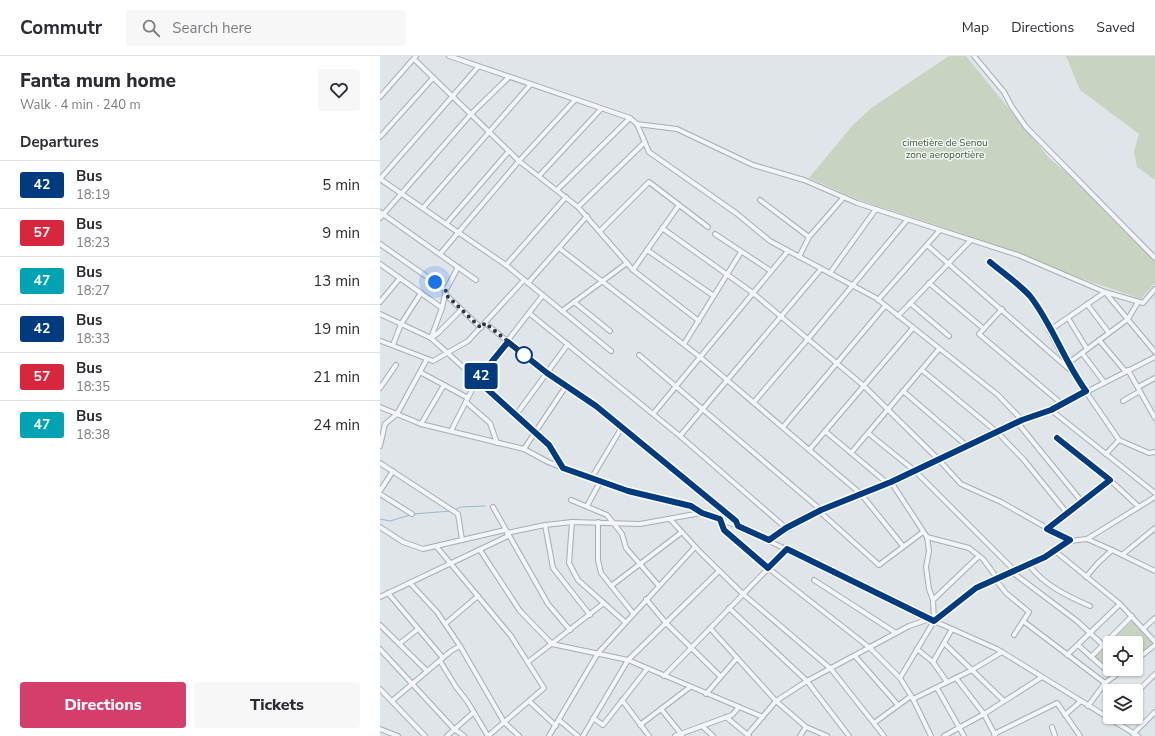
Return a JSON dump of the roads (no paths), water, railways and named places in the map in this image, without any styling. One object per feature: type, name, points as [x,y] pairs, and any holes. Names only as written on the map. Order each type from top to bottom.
[{"type":"street","points":[[449,56],[508,78],[630,118],[637,124],[650,152],[736,213],[770,241],[878,300],[998,395],[1020,421],[1082,502]]},
{"type":"street","points":[[974,56],[1004,92],[1012,107],[1026,127],[1155,258]]},
{"type":"street","points":[[380,97],[415,57],[433,78],[519,161],[578,207],[633,270],[699,321]]},
{"type":"street","points":[[478,67],[380,179],[506,265],[611,351]]},
{"type":"street","points":[[380,137],[433,78]]},
{"type":"street","points":[[380,218],[382,213],[402,193],[471,114],[508,78]]},
{"type":"street","points":[[423,208],[530,84]]},
{"type":"street","points":[[440,254],[519,161],[575,100]]},
{"type":"street","points":[[539,176],[601,109]]},
{"type":"street","points":[[557,190],[630,118]]},
{"type":"street","points":[[637,124],[677,129],[753,165],[804,180],[844,198],[876,210],[1018,255],[1105,292],[1143,303],[1155,289]]},
{"type":"street","points":[[578,207],[645,142]]},
{"type":"street","points":[[446,224],[509,151]]},
{"type":"street","points":[[600,231],[649,182],[708,227]]},
{"type":"street","points":[[506,265],[566,197]]},
{"type":"street","points":[[799,257],[809,237],[844,198]]},
{"type":"street","points":[[760,200],[809,237]]},
{"type":"street","points":[[633,270],[679,205]]},
{"type":"street","points":[[830,273],[876,210]]},
{"type":"street","points":[[382,213],[476,280]]},
{"type":"street","points":[[528,283],[587,216]]},
{"type":"street","points":[[754,402],[907,220]]},
{"type":"street","points":[[662,228],[754,293],[864,386],[939,460],[961,484],[1001,502],[1047,529],[1070,540],[1087,540],[1112,550],[1155,571]]},
{"type":"street","points":[[878,300],[940,230]]},
{"type":"street","points":[[715,234],[771,272]]},
{"type":"street","points":[[898,316],[971,240]]},
{"type":"street","points":[[380,244],[445,292],[461,310],[481,328]]},
{"type":"street","points":[[927,246],[1002,309],[1072,371]]},
{"type":"street","points":[[559,248],[684,344],[862,494],[903,546]]},
{"type":"street","points":[[647,250],[714,296]]},
{"type":"street","points":[[653,414],[788,251]]},
{"type":"street","points":[[684,344],[741,252]]},
{"type":"street","points":[[990,262],[1028,295],[1037,307],[1072,371],[1119,440],[1149,453],[1155,452]]},
{"type":"street","points":[[562,311],[627,263]]},
{"type":"street","points":[[380,264],[442,308]]},
{"type":"street","points":[[431,338],[442,308],[445,292],[458,267]]},
{"type":"street","points":[[680,436],[821,268]]},
{"type":"street","points":[[380,302],[400,278]]},
{"type":"street","points":[[381,341],[433,361],[468,341],[524,280]]},
{"type":"street","points":[[929,283],[984,329]]},
{"type":"street","points":[[1050,330],[1105,292]]},
{"type":"street","points":[[1105,292],[1155,352]]},
{"type":"street","points":[[392,345],[401,324],[421,293]]},
{"type":"street","points":[[451,431],[477,380],[543,296]]},
{"type":"street","points":[[574,302],[610,331]]},
{"type":"street","points":[[1068,364],[1128,319],[1138,302]]},
{"type":"street","points":[[910,303],[950,336]]},
{"type":"street","points":[[1088,304],[1109,333]]},
{"type":"street","points":[[783,427],[885,306]]},
{"type":"street","points":[[1002,309],[979,334],[1062,404]]},
{"type":"street","points":[[431,338],[461,310]]},
{"type":"street","points":[[529,313],[680,436],[786,528]]},
{"type":"street","points":[[380,314],[431,338],[549,445],[563,468]]},
{"type":"street","points":[[1068,318],[1087,349]]},
{"type":"street","points":[[485,323],[547,373],[596,406],[736,521],[738,526]]},
{"type":"street","points":[[810,450],[913,328]]},
{"type":"street","points":[[1099,340],[1127,371],[1155,418]]},
{"type":"street","points":[[516,415],[568,344]]},
{"type":"street","points":[[851,453],[939,349]]},
{"type":"street","points":[[1082,353],[1104,382]]},
{"type":"street","points":[[639,355],[703,408],[820,510],[879,565],[923,532]]},
{"type":"street","points":[[769,540],[786,528],[820,510],[889,483],[1020,421],[1051,410],[1155,357]]},
{"type":"street","points":[[380,446],[384,424],[397,414],[427,359]]},
{"type":"street","points":[[380,388],[396,365]]},
{"type":"street","points":[[922,370],[997,432],[1024,460],[1068,513]]},
{"type":"street","points":[[420,372],[467,400],[490,423],[497,443]]},
{"type":"street","points":[[1123,401],[1155,378]]},
{"type":"street","points":[[421,424],[444,385]]},
{"type":"street","points":[[524,449],[566,386]]},
{"type":"street","points":[[903,391],[967,446]]},
{"type":"street","points":[[380,407],[421,424],[524,449],[563,468],[591,479],[628,491],[691,506],[702,513],[738,526],[932,620],[1002,652],[1103,716]]},
{"type":"street","points":[[1051,410],[1155,493]]},
{"type":"street","points":[[591,479],[622,427]]},
{"type":"street","points":[[826,431],[889,483],[927,538],[929,551],[926,567],[929,589],[934,600],[932,620],[917,650],[900,678]]},
{"type":"street","points":[[868,433],[915,471],[1014,571],[1103,645],[1091,657]]},
{"type":"street","points":[[1057,438],[1110,480],[1138,507]]},
{"type":"street","points":[[1106,454],[1119,440]]},
{"type":"street","points":[[380,463],[458,514],[462,540]]},
{"type":"street","points":[[380,491],[393,472]]},
{"type":"street","points":[[1047,529],[1110,480]]},
{"type":"street","points":[[587,506],[600,482]]},
{"type":"street","points":[[380,494],[412,514]]},
{"type":"street","points":[[1087,540],[1155,497]]},
{"type":"street","points":[[571,500],[607,516],[622,534],[626,548],[659,586]]},
{"type":"street","points":[[493,507],[506,533],[548,604],[570,630]]},
{"type":"street","points":[[380,527],[403,542],[423,549],[462,540],[545,525],[572,522],[640,524],[702,513]]},
{"type":"street","points":[[670,519],[695,547],[743,594],[831,669],[884,736]]},
{"type":"street","points":[[720,519],[724,530],[768,568],[870,648],[900,678],[931,736]]},
{"type":"street","points":[[572,522],[568,562],[578,580],[625,622]]},
{"type":"street","points":[[598,522],[598,560],[600,573],[633,614]]},
{"type":"street","points":[[545,525],[553,568],[590,615]]},
{"type":"street","points":[[1122,555],[1154,529]]},
{"type":"street","points":[[611,586],[682,532]]},
{"type":"street","points":[[380,597],[480,550],[506,533]]},
{"type":"street","points":[[927,538],[969,548],[979,556],[1006,593],[1029,612],[1014,635]]},
{"type":"street","points":[[726,717],[749,735],[776,701],[807,681],[909,626],[932,620],[976,588],[996,578],[1029,565],[1055,551],[1070,540]]},
{"type":"street","points":[[388,593],[441,659],[456,687],[467,701],[488,736],[544,688],[511,636],[436,546]]},
{"type":"street","points":[[549,736],[598,653],[695,547]]},
{"type":"street","points":[[664,676],[787,549]]},
{"type":"street","points":[[480,550],[520,611],[552,644],[628,660],[763,717]]},
{"type":"street","points":[[1086,577],[1112,550]]},
{"type":"street","points":[[1055,551],[1120,604],[1155,642]]},
{"type":"street","points":[[934,600],[979,556]]},
{"type":"street","points":[[1029,565],[1036,574],[1053,587],[1071,598],[1090,606]]},
{"type":"street","points":[[582,736],[628,660],[719,571]]},
{"type":"street","points":[[814,580],[896,633]]},
{"type":"street","points":[[410,583],[437,612],[460,646],[504,722],[519,736]]},
{"type":"street","points":[[445,624],[478,596]]},
{"type":"street","points":[[646,599],[666,623],[721,677]]},
{"type":"street","points":[[528,662],[604,603]]},
{"type":"street","points":[[1067,655],[1120,604]]},
{"type":"street","points":[[730,608],[807,681],[849,736]]},
{"type":"street","points":[[1112,636],[1132,616]]},
{"type":"street","points":[[1143,629],[1155,618]]},
{"type":"street","points":[[1023,621],[1105,683]]},
{"type":"street","points":[[380,626],[427,671]]},
{"type":"street","points":[[710,628],[776,701],[806,727],[827,736]]},
{"type":"street","points":[[400,644],[418,629]]},
{"type":"street","points":[[933,662],[952,629]]},
{"type":"street","points":[[944,643],[1004,701]]},
{"type":"street","points":[[1078,645],[1114,677],[1105,683],[1088,706]]},
{"type":"street","points":[[1143,654],[1155,645]]},
{"type":"street","points":[[392,701],[441,659],[460,646]]},
{"type":"street","points":[[380,649],[454,729],[464,736]]},
{"type":"street","points":[[917,650],[933,662],[947,682]]},
{"type":"street","points":[[874,723],[898,705],[937,688],[972,670],[1002,652]]},
{"type":"street","points":[[855,656],[898,705]]},
{"type":"street","points":[[706,694],[737,658]]},
{"type":"street","points":[[594,718],[603,726],[647,669]]},
{"type":"street","points":[[1143,686],[1155,674]]},
{"type":"street","points":[[944,736],[984,714],[1042,677]]},
{"type":"street","points":[[956,678],[984,714],[994,735],[1057,703],[1080,736]]},
{"type":"street","points":[[640,725],[690,687]]},
{"type":"street","points":[[937,688],[964,736]]},
{"type":"street","points":[[380,689],[425,736]]},
{"type":"street","points":[[622,700],[648,736]]},
{"type":"street","points":[[528,701],[556,726]]},
{"type":"street","points":[[1066,715],[1081,701]]},
{"type":"street","points":[[675,736],[732,715],[739,707]]},
{"type":"street","points":[[661,709],[681,735]]},
{"type":"street","points":[[447,736],[474,712]]},
{"type":"street","points":[[1133,734],[1155,712]]},
{"type":"street","points":[[559,720],[578,736]]},
{"type":"street","points":[[1116,724],[1138,736]]},
{"type":"street","points":[[702,726],[713,736]]},
{"type":"street","points":[[800,736],[806,727]]},
{"type":"street","points":[[1052,728],[1055,736]]},
{"type":"street","points":[[380,729],[398,736]]},
{"type":"waterway","points":[[454,510],[461,507],[485,506]]},
{"type":"waterway","points":[[413,514],[451,511]]},
{"type":"waterway","points":[[380,519],[390,521],[410,515]]},
{"type":"park label","name":"cimetière de Senou zone aeroportière","points":[[945,148]]}]
